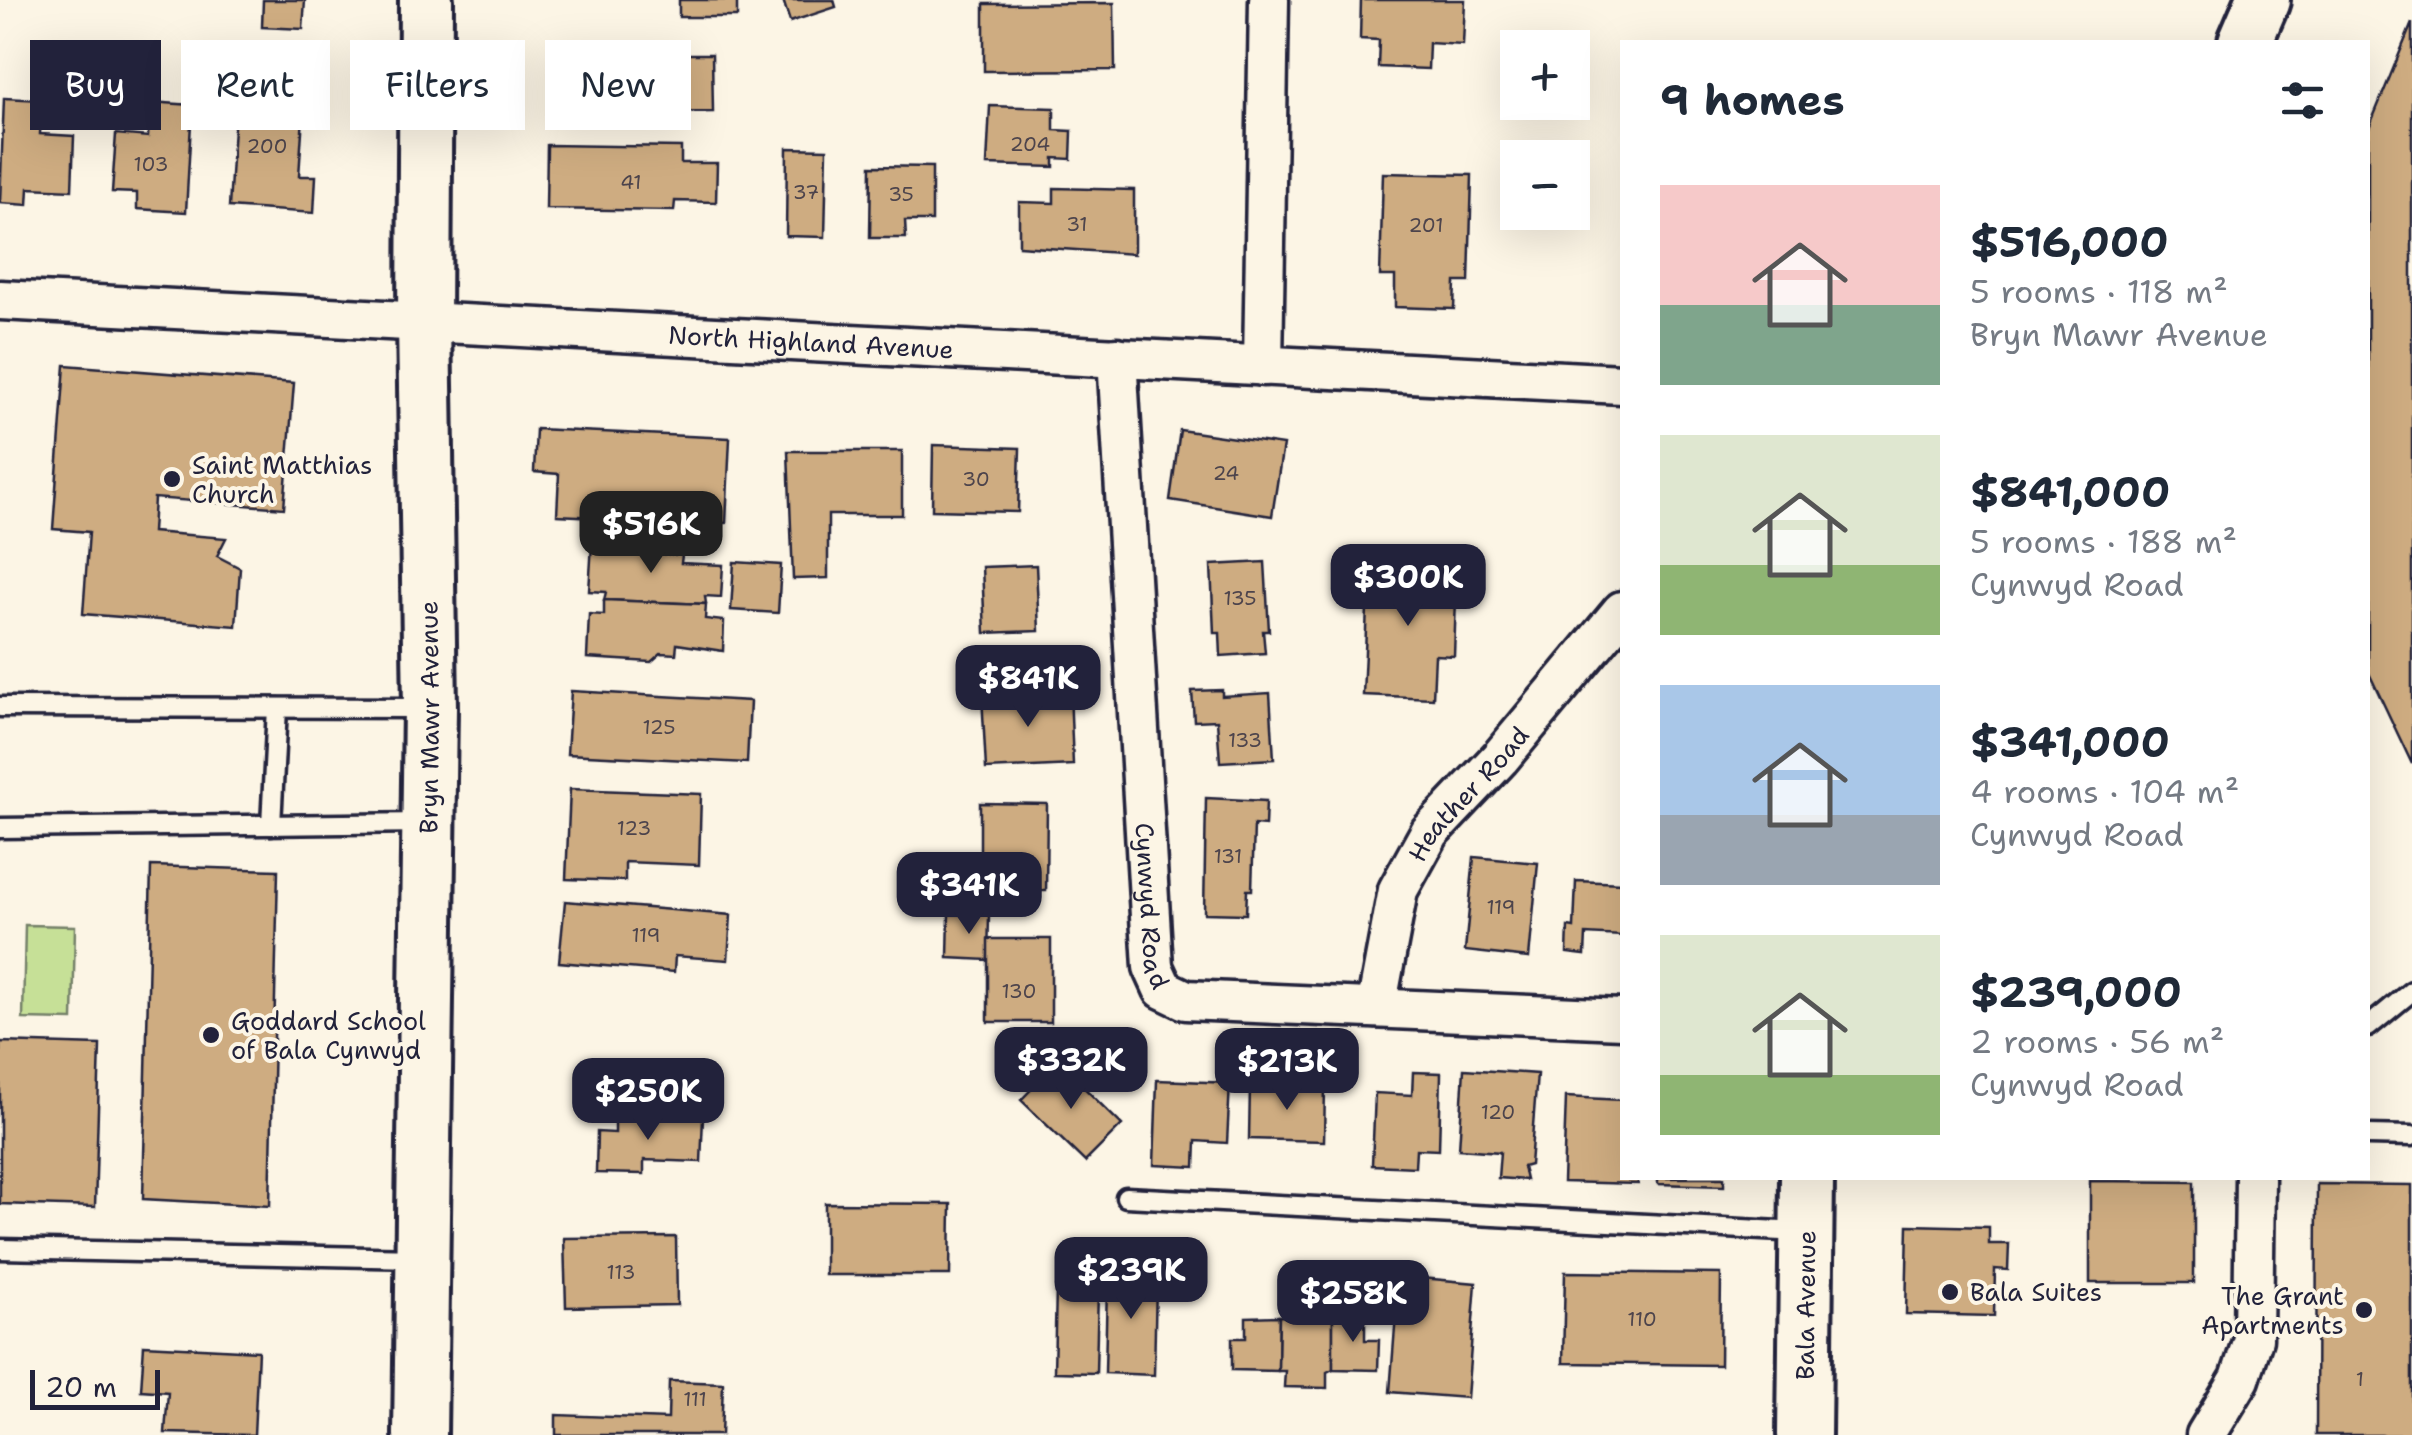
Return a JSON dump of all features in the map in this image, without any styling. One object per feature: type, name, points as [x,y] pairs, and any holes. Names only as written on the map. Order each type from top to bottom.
[{"type":"street","name":"Bryn Mawr Avenue","points":[[420,1435],[430,708],[424,321],[426,0]]},
{"type":"street","points":[[1262,366],[1269,0]]},
{"type":"street","points":[[2247,40],[2262,0]]},
{"type":"street","name":"North Highland Avenue","points":[[0,300],[1620,384]]},
{"type":"street","name":"Cynwyd Road","points":[[1117,357],[1156,978],[1164,989],[1186,1000],[1620,1019]]},
{"type":"street","name":"Heather Road","points":[[1376,1008],[1398,890],[1430,832],[1500,758],[1620,613]]},
{"type":"street","name":"Bala Avenue","points":[[1804,1435],[1807,1180]]},
{"type":"street","points":[[2206,1435],[2240,1379],[2253,1339],[2255,1180]]},
{"type":"lane","points":[[0,707],[430,708]]},
{"type":"lane","points":[[272,825],[277,708]]},
{"type":"lane","points":[[0,828],[428,823]]},
{"type":"lane","points":[[2370,1025],[2412,991]]},
{"type":"lane","points":[[2370,1135],[2412,1136]]},
{"type":"lane","points":[[1126,1197],[1806,1232]]},
{"type":"lane","points":[[0,1248],[423,1258]]},
{"type":"green space","points":[[25,925],[75,926],[73,1020],[23,1019]]},
{"type":"building","points":[[263,0],[305,0],[303,29],[262,27]]},
{"type":"building","points":[[679,0],[737,0],[737,17],[679,17]]},
{"type":"building","points":[[783,0],[834,0],[836,7],[790,22]]},
{"type":"building","points":[[1361,0],[1465,0],[1463,45],[1429,43],[1428,69],[1378,67],[1379,40],[1360,39]]},
{"type":"building","points":[[1114,3],[1115,70],[984,71],[984,4]]},
{"type":"building","points":[[2412,23],[2412,764],[2370,675],[2370,125]]},
{"type":"building","points":[[691,54],[712,54],[713,112],[691,112]]},
{"type":"building","points":[[4,98],[30,99],[30,130],[74,136],[72,190],[29,188],[28,205],[0,203]]},
{"type":"building","points":[[161,103],[181,104],[181,130],[191,130],[186,212],[137,209],[137,193],[112,192],[116,134],[148,137],[148,130],[161,130]]},
{"type":"building","points":[[990,106],[1054,108],[1054,130],[1072,131],[1071,159],[1054,158],[1054,167],[987,165]]},
{"type":"building","points":[[234,130],[302,130],[299,176],[316,176],[314,213],[229,207]]},
{"type":"building","points":[[547,145],[681,147],[681,163],[717,163],[716,202],[675,201],[674,211],[546,209]]},
{"type":"building","points":[[787,148],[827,149],[825,237],[786,236]]},
{"type":"building","points":[[871,166],[932,167],[932,221],[905,221],[906,238],[870,238]]},
{"type":"building","points":[[1383,173],[1472,175],[1469,282],[1455,282],[1454,309],[1395,307],[1395,276],[1380,276]]},
{"type":"building","points":[[1054,188],[1134,190],[1134,254],[1019,246],[1019,202],[1054,203]]},
{"type":"building","name":"Saint Matthias Church","points":[[65,365],[294,383],[284,508],[154,498],[152,532],[226,538],[217,556],[240,568],[236,626],[83,614],[89,532],[53,529]]},
{"type":"building","points":[[536,429],[730,438],[726,523],[557,515],[559,474],[534,472]]},
{"type":"building","points":[[1180,430],[1283,445],[1272,516],[1170,500]]},
{"type":"building","points":[[933,445],[1020,448],[1018,512],[932,510]]},
{"type":"building","points":[[788,451],[902,451],[902,515],[828,515],[828,578],[793,579]]},
{"type":"building","points":[[592,544],[657,547],[661,554],[682,555],[681,563],[723,565],[721,597],[705,596],[706,604],[604,600],[606,592],[589,591]]},
{"type":"building","points":[[734,562],[781,565],[778,613],[731,610]]},
{"type":"building","points":[[1265,562],[1269,631],[1263,631],[1265,653],[1221,656],[1220,633],[1214,633],[1211,565]]},
{"type":"building","points":[[1036,565],[1039,631],[985,633],[982,567]]},
{"type":"building","points":[[1369,565],[1457,569],[1454,656],[1435,655],[1433,698],[1363,695]]},
{"type":"building","points":[[604,600],[706,604],[705,619],[724,621],[723,651],[677,644],[676,654],[661,653],[651,662],[587,658],[589,614],[604,615]]},
{"type":"building","points":[[1222,690],[1222,696],[1270,693],[1274,759],[1220,762],[1217,720],[1194,721],[1192,691]]},
{"type":"building","points":[[571,691],[750,701],[747,763],[567,754]]},
{"type":"building","points":[[1070,691],[1073,765],[986,769],[982,695]]},
{"type":"building","points":[[570,789],[701,794],[699,865],[625,862],[625,881],[566,879]]},
{"type":"building","points":[[1206,798],[1266,801],[1265,826],[1254,825],[1252,890],[1247,890],[1246,914],[1204,913]]},
{"type":"building","points":[[980,803],[1047,804],[1046,891],[980,890]]},
{"type":"building","points":[[1474,857],[1538,863],[1529,958],[1465,951]]},
{"type":"building","name":"Goddard School of Bala Cynwyd","points":[[151,866],[278,870],[270,1206],[143,1199]]},
{"type":"building","points":[[1576,881],[1620,883],[1620,936],[1586,934],[1585,955],[1567,953],[1568,927],[1574,928]]},
{"type":"building","points":[[565,901],[731,915],[728,960],[675,956],[674,972],[559,962]]},
{"type":"building","points":[[949,914],[989,915],[988,960],[948,958]]},
{"type":"building","points":[[988,939],[1051,939],[1051,1022],[988,1022]]},
{"type":"building","points":[[0,1042],[100,1045],[95,1207],[0,1204]]},
{"type":"building","points":[[1058,1062],[1122,1125],[1085,1162],[1021,1100]]},
{"type":"building","points":[[591,1064],[705,1070],[703,1118],[589,1112]]},
{"type":"building","points":[[1464,1069],[1537,1074],[1530,1165],[1523,1167],[1526,1180],[1498,1178],[1500,1152],[1459,1149]]},
{"type":"building","points":[[1413,1072],[1441,1073],[1439,1150],[1416,1149],[1415,1167],[1372,1165],[1375,1093],[1412,1095]]},
{"type":"building","points":[[1157,1080],[1230,1083],[1227,1143],[1196,1141],[1195,1167],[1154,1165]]},
{"type":"building","points":[[1250,1085],[1325,1086],[1324,1141],[1249,1139]]},
{"type":"building","points":[[1566,1097],[1620,1100],[1620,1180],[1638,1180],[1638,1184],[1563,1182]]},
{"type":"building","points":[[615,1114],[703,1118],[701,1162],[644,1160],[644,1174],[596,1173],[597,1132],[615,1133]]},
{"type":"building","points":[[1658,1180],[1724,1180],[1724,1186],[1658,1184]]},
{"type":"building","points":[[2090,1181],[2194,1182],[2194,1283],[2090,1283]]},
{"type":"building","name":"The Grant Apartments","points":[[2317,1184],[2412,1185],[2412,1435],[2316,1435]]},
{"type":"building","points":[[825,1203],[951,1204],[950,1275],[825,1275]]},
{"type":"building","name":"Bala Suites","points":[[1908,1225],[1989,1227],[1989,1244],[2009,1244],[2008,1270],[1995,1269],[1994,1316],[1906,1314]]},
{"type":"building","points":[[676,1237],[677,1305],[566,1307],[564,1238]]},
{"type":"building","points":[[1113,1266],[1150,1267],[1150,1281],[1156,1281],[1154,1375],[1105,1373],[1107,1283],[1112,1283]]},
{"type":"building","points":[[1565,1272],[1721,1274],[1720,1365],[1563,1363]]},
{"type":"building","points":[[1399,1276],[1476,1283],[1467,1398],[1390,1392]]},
{"type":"building","points":[[1056,1288],[1098,1289],[1096,1373],[1054,1372]]},
{"type":"building","points":[[1279,1316],[1278,1371],[1232,1370],[1232,1338],[1246,1338],[1246,1317]]},
{"type":"building","points":[[1279,1316],[1333,1317],[1333,1369],[1327,1372],[1327,1388],[1284,1387],[1285,1371],[1278,1371]]},
{"type":"building","points":[[1333,1317],[1365,1317],[1365,1340],[1379,1340],[1378,1370],[1333,1369]]},
{"type":"building","points":[[144,1345],[258,1351],[254,1435],[165,1433],[168,1392],[141,1390]]},
{"type":"building","points":[[669,1381],[723,1383],[721,1435],[556,1435],[556,1415],[668,1419]]},
{"type":"place","name":"Saint Matthias Church","points":[[172,479]]},
{"type":"place","name":"Goddard School of Bala Cynwyd","points":[[211,1035]]},
{"type":"place","name":"Bala Suites","points":[[1950,1292]]},
{"type":"place","name":"The Grant Apartments","points":[[2364,1310]]}]
